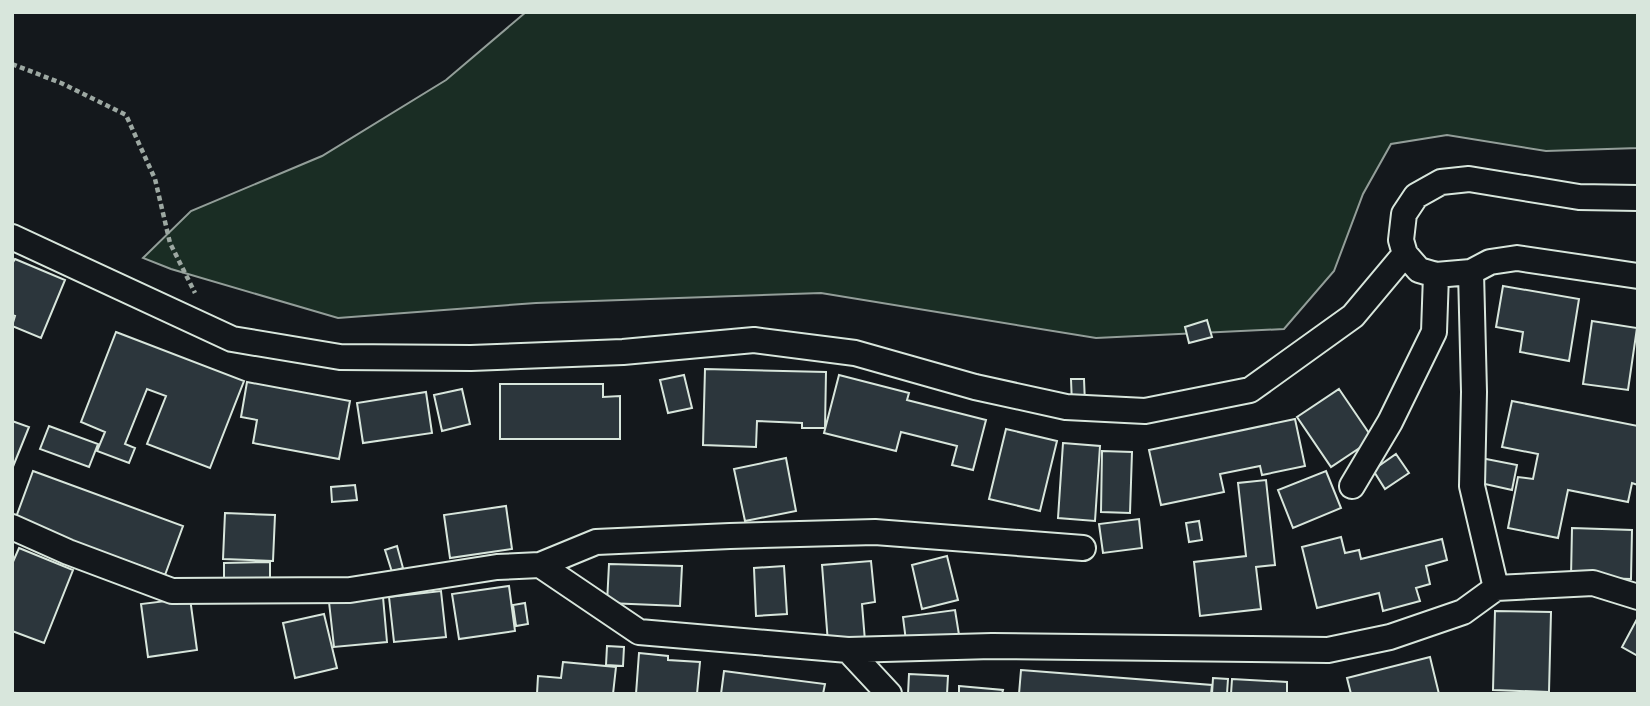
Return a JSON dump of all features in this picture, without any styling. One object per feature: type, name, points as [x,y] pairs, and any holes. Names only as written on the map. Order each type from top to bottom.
[{"type":"street","points":[[1638,198],[1579,197],[1469,179],[1441,182],[1416,196],[1404,214],[1401,240],[1405,254],[1419,270],[1436,275],[1471,272],[1490,261],[1517,258],[1638,276]]},
{"type":"street","points":[[12,237],[233,339],[340,357],[471,358],[623,352],[754,340],[855,353],[975,387],[1066,407],[1145,411],[1250,390],[1353,316],[1405,254]]},
{"type":"street","points":[[1471,272],[1474,392],[1472,486],[1496,588]]},
{"type":"street","points":[[1352,486],[1390,422],[1434,332],[1436,275]]},
{"type":"street","points":[[12,527],[68,552],[172,591],[350,590],[497,567],[540,565],[596,542],[875,532],[1083,548]]},
{"type":"street","points":[[540,565],[639,632],[848,650],[992,646],[1328,650],[1390,636],[1463,612],[1496,588],[1593,583],[1638,597]]},
{"type":"street","points":[[848,650],[890,694]]},
{"type":"path","points":[[12,64],[61,83],[125,115],[155,179],[170,243],[192,290],[202,299]]},
{"type":"green space","points":[[526,12],[1638,12],[1638,148],[1546,151],[1447,135],[1391,144],[1363,194],[1334,271],[1284,329],[1096,338],[821,293],[536,303],[338,318],[171,269],[143,258],[191,211],[322,156],[446,80]]},
{"type":"building","points":[[15,259],[65,280],[41,338],[12,326],[15,316],[12,315],[12,264]]},
{"type":"building","points":[[1503,286],[1579,299],[1569,361],[1520,352],[1523,332],[1496,327]]},
{"type":"building","points":[[1207,320],[1212,337],[1189,343],[1185,327]]},
{"type":"building","points":[[1592,321],[1637,328],[1628,390],[1583,384]]},
{"type":"building","points":[[116,332],[244,381],[210,468],[147,444],[166,396],[147,389],[125,444],[135,448],[129,463],[97,451],[105,432],[81,422]]},
{"type":"building","points":[[705,369],[826,372],[825,428],[802,428],[802,423],[757,421],[756,447],[703,445]]},
{"type":"building","points":[[684,375],[692,408],[668,413],[660,380]]},
{"type":"building","points":[[839,375],[909,393],[907,400],[986,420],[973,470],[952,465],[957,446],[901,432],[896,451],[824,433]]},
{"type":"building","points":[[1071,379],[1084,379],[1085,404],[1072,405]]},
{"type":"building","points":[[247,382],[350,401],[339,459],[253,443],[257,420],[241,417]]},
{"type":"building","points":[[500,384],[603,384],[603,397],[620,396],[620,439],[500,439]]},
{"type":"building","points":[[462,389],[470,424],[442,431],[434,395]]},
{"type":"building","points":[[1339,389],[1373,439],[1331,467],[1297,417]]},
{"type":"building","points":[[426,392],[432,433],[363,443],[357,403]]},
{"type":"building","points":[[1512,401],[1638,426],[1638,485],[1632,483],[1628,502],[1568,490],[1558,538],[1508,528],[1518,477],[1533,479],[1538,454],[1502,447]]},
{"type":"building","points":[[1295,419],[1305,466],[1262,475],[1260,466],[1220,474],[1224,492],[1161,505],[1149,450]]},
{"type":"building","points":[[12,421],[29,427],[12,469]]},
{"type":"building","points":[[49,426],[98,444],[89,467],[40,449]]},
{"type":"building","points":[[1006,429],[1057,441],[1040,511],[989,499]]},
{"type":"building","points":[[1063,443],[1100,446],[1095,521],[1058,518]]},
{"type":"building","points":[[1102,451],[1132,452],[1130,513],[1101,512]]},
{"type":"building","points":[[1396,454],[1409,473],[1385,489],[1373,470]]},
{"type":"building","points":[[786,458],[796,511],[745,521],[734,469]]},
{"type":"building","points":[[1481,458],[1517,465],[1512,490],[1476,482]]},
{"type":"building","points":[[33,471],[183,526],[165,575],[15,520]]},
{"type":"building","points":[[1326,471],[1341,508],[1293,528],[1278,490]]},
{"type":"building","points":[[1266,480],[1275,565],[1256,567],[1261,609],[1200,616],[1194,562],[1246,556],[1238,483]]},
{"type":"building","points":[[355,485],[357,500],[332,502],[331,487]]},
{"type":"building","points":[[506,506],[512,549],[450,558],[444,515]]},
{"type":"building","points":[[225,513],[275,515],[273,561],[223,559]]},
{"type":"building","points":[[1139,519],[1142,548],[1103,553],[1099,524]]},
{"type":"building","points":[[1199,521],[1202,540],[1189,542],[1186,523]]},
{"type":"building","points":[[1572,528],[1632,530],[1631,579],[1571,577]]},
{"type":"building","points":[[1341,537],[1345,553],[1359,550],[1361,559],[1442,539],[1447,560],[1426,566],[1430,584],[1416,588],[1420,601],[1383,611],[1379,593],[1317,608],[1302,547]]},
{"type":"building","points":[[397,546],[403,568],[392,572],[385,550]]},
{"type":"building","points":[[19,548],[73,570],[44,643],[12,631],[12,564]]},
{"type":"building","points":[[947,556],[958,600],[922,609],[912,565]]},
{"type":"building","points":[[871,561],[875,602],[862,604],[865,641],[828,643],[822,565]]},
{"type":"building","points":[[270,562],[270,580],[224,582],[224,563]]},
{"type":"building","points":[[609,564],[682,566],[680,606],[607,603]]},
{"type":"building","points":[[784,566],[787,614],[756,616],[754,568]]},
{"type":"building","points":[[509,586],[515,631],[459,639],[452,594]]},
{"type":"building","points":[[441,591],[446,637],[394,642],[389,597]]},
{"type":"building","points":[[383,597],[387,642],[334,647],[329,602]]},
{"type":"building","points":[[190,598],[197,650],[148,657],[141,604]]},
{"type":"building","points":[[525,603],[528,624],[516,626],[513,605]]},
{"type":"building","points":[[955,610],[960,641],[906,641],[903,617]]},
{"type":"building","points":[[1495,611],[1551,612],[1549,692],[1493,690]]},
{"type":"building","points":[[324,614],[337,668],[295,678],[283,623]]},
{"type":"building","points":[[1638,619],[1638,656],[1622,647]]},
{"type":"building","points":[[607,646],[624,647],[623,666],[606,665]]},
{"type":"building","points":[[639,653],[668,656],[668,660],[700,662],[697,694],[636,694]]},
{"type":"building","points":[[1430,657],[1439,694],[1351,694],[1347,678]]},
{"type":"building","points":[[563,662],[616,667],[613,694],[537,694],[538,676],[561,678]]},
{"type":"building","points":[[1021,670],[1212,685],[1211,694],[1019,694]]},
{"type":"building","points":[[724,671],[825,684],[823,694],[721,694]]},
{"type":"building","points":[[909,674],[948,676],[947,694],[908,694]]},
{"type":"building","points":[[1213,678],[1228,679],[1227,694],[1212,694]]},
{"type":"building","points":[[1232,679],[1287,682],[1287,694],[1231,694]]},
{"type":"building","points":[[959,686],[1003,690],[1002,694],[959,694]]}]
